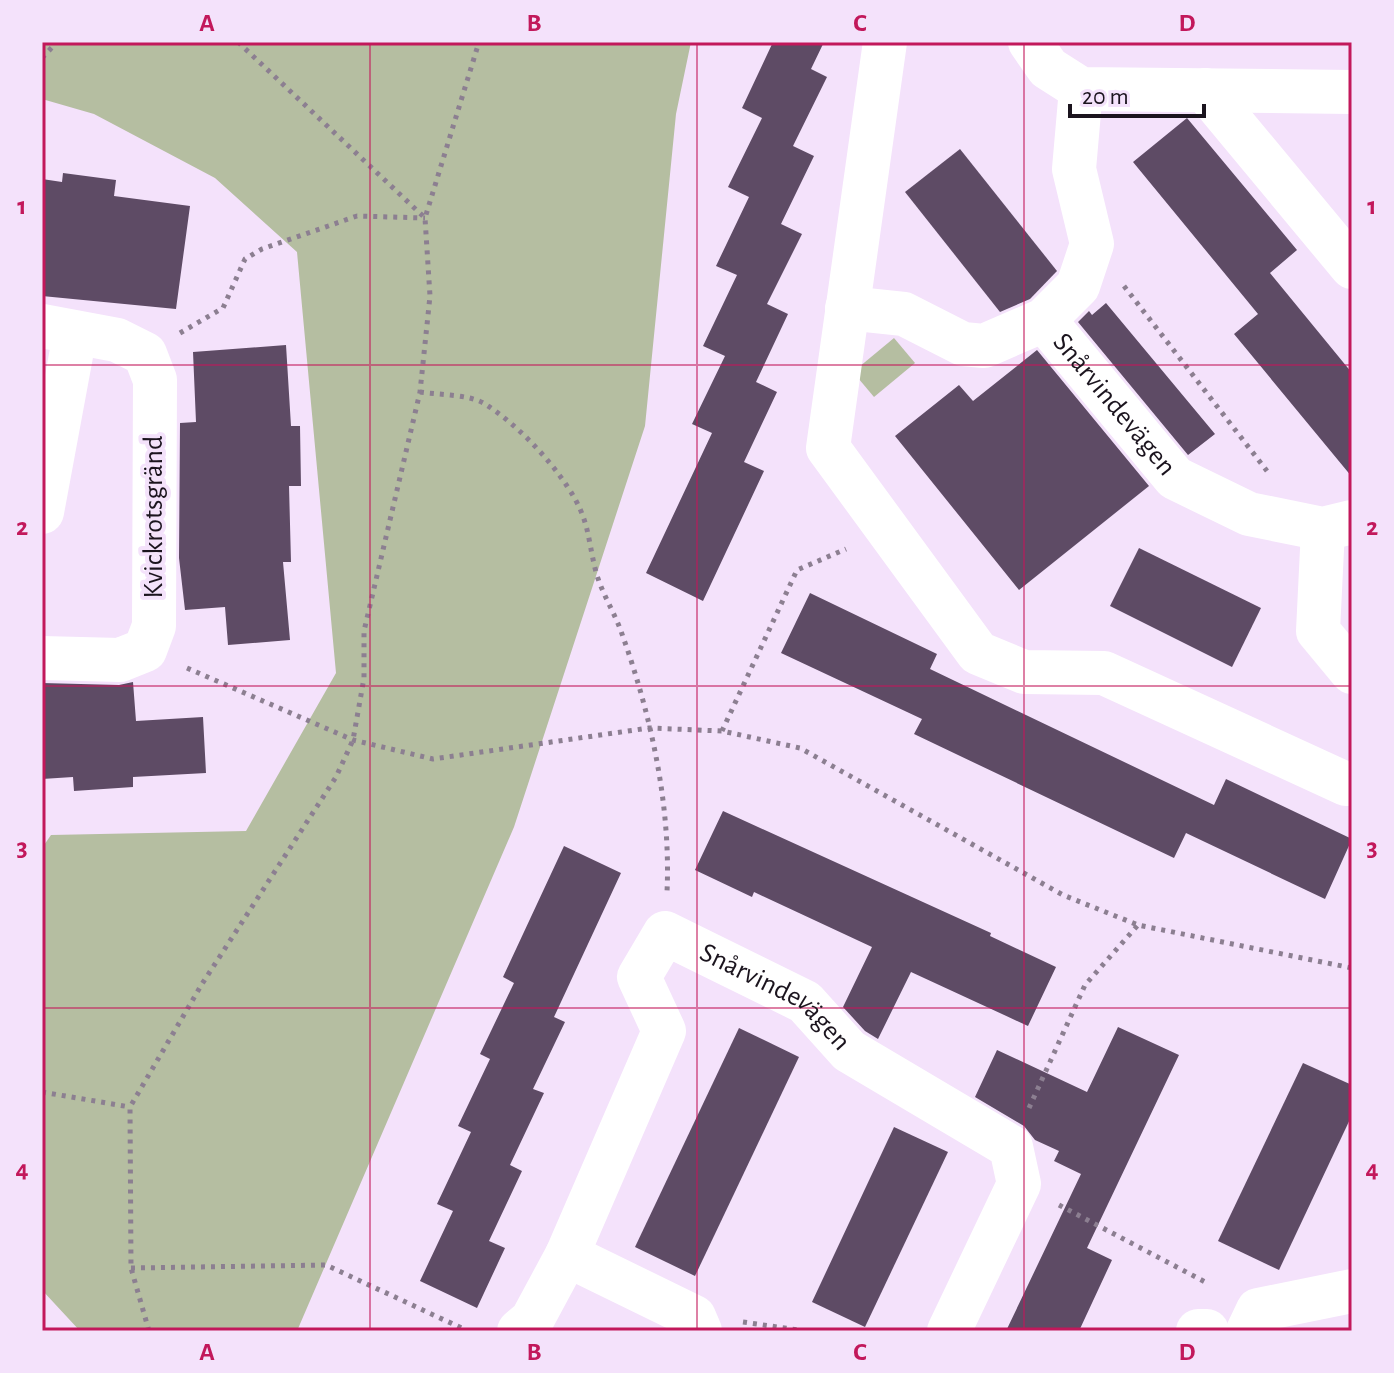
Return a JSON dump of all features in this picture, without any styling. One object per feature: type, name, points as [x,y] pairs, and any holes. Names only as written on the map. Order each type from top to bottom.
[{"type":"street","points":[[885,42],[828,448],[978,653],[1024,672],[1104,673],[1346,784],[1352,783]]},
{"type":"street","points":[[1030,42],[1048,68],[1081,89],[1352,92]]},
{"type":"street","points":[[1081,89],[1074,169],[1092,244]]},
{"type":"street","points":[[1205,90],[1352,267]]},
{"type":"street","name":"Snårvindevägen","points":[[847,308],[904,314],[963,344],[984,346],[1044,320],[1078,286],[1092,244]]},
{"type":"street","name":"Snårvindevägen","points":[[1044,320],[1175,478],[1249,514],[1328,526]]},
{"type":"street","points":[[42,512],[58,330],[117,340],[145,354]]},
{"type":"street","name":"Kvickrotsgränd","points":[[145,354],[155,380],[154,626],[145,650]]},
{"type":"street","points":[[1328,526],[1318,631],[1352,672]]},
{"type":"street","points":[[42,658],[120,660],[145,650]]},
{"type":"street","name":"Snårvindevägen","points":[[519,1331],[532,1320],[567,1255],[664,1031],[639,977],[665,933],[805,1002],[849,1051],[1015,1166]]},
{"type":"street","points":[[949,1331],[1015,1166]]},
{"type":"street","points":[[567,1255],[697,1324]]},
{"type":"street","points":[[1253,1320],[1352,1291]]},
{"type":"street","points":[[1198,1331],[1207,1331]]},
{"type":"path","points":[[42,58],[57,42]]},
{"type":"path","points":[[238,42],[425,218]]},
{"type":"path","points":[[149,1331],[131,1268],[130,1107],[202,984],[336,777],[353,740],[364,678],[364,631],[420,392],[430,296],[425,218],[479,42]]},
{"type":"path","points":[[145,354],[223,308],[245,259],[262,249],[357,216],[425,218]]},
{"type":"path","points":[[1092,244],[1328,526]]},
{"type":"path","points":[[420,392],[482,402],[504,418],[566,484],[592,537],[596,571],[622,633],[649,728],[669,840],[665,933]]},
{"type":"path","points":[[722,731],[797,570],[888,530]]},
{"type":"path","points":[[145,650],[353,740],[433,759],[649,728],[722,731],[800,748],[1063,895],[1138,925],[1352,968]]},
{"type":"path","points":[[1138,925],[1085,985],[1015,1166],[1253,1320]]},
{"type":"path","points":[[42,1092],[130,1107]]},
{"type":"path","points":[[131,1268],[326,1265],[468,1331]]},
{"type":"path","points":[[697,1324],[805,1331]]},
{"type":"green space","points":[[42,42],[691,42],[676,114],[645,426],[514,827],[297,1331],[80,1331],[42,1290],[42,848],[51,835],[246,831],[336,673],[297,252],[215,178],[94,114],[42,99]]},
{"type":"green space","points":[[894,338],[915,363],[874,397],[853,372]]},
{"type":"building","points":[[773,42],[824,42],[811,69],[827,77],[793,146],[814,156],[781,224],[802,234],[767,304],[788,314],[756,382],[777,392],[744,462],[764,471],[703,601],[646,573],[712,433],[692,424],[725,356],[703,346],[737,275],[716,266],[749,197],[728,187],[762,118],[742,108]]},
{"type":"building","points":[[1187,118],[1297,250],[1270,273],[1352,373],[1352,477],[1234,334],[1258,314],[1133,162]]},
{"type":"building","points":[[960,149],[1057,271],[1030,299],[1000,312],[905,192]]},
{"type":"building","points":[[63,173],[116,180],[114,196],[190,206],[176,309],[42,296],[42,179],[62,182]]},
{"type":"building","points":[[1106,303],[1215,434],[1188,455],[1078,322],[1089,311],[1092,315]]},
{"type":"building","points":[[286,345],[291,426],[300,426],[301,486],[289,486],[291,562],[283,562],[290,640],[228,645],[225,607],[185,610],[179,558],[180,423],[196,422],[193,352]]},
{"type":"building","points":[[1037,350],[1149,486],[1019,590],[895,436],[959,385],[973,401]]},
{"type":"building","points":[[1139,548],[1261,608],[1232,667],[1110,606]]},
{"type":"building","points":[[810,593],[937,654],[930,669],[1214,805],[1226,779],[1352,839],[1325,899],[1186,833],[1174,858],[914,734],[922,719],[781,653]]},
{"type":"building","points":[[133,682],[136,721],[203,717],[206,773],[133,777],[133,787],[74,791],[73,777],[42,779],[42,683],[119,685]]},
{"type":"building","points":[[723,811],[991,933],[990,936],[1056,967],[1028,1026],[911,972],[878,1039],[865,1031],[843,1007],[872,947],[754,892],[752,897],[695,870]]},
{"type":"building","points":[[564,846],[621,873],[554,1017],[565,1022],[533,1089],[544,1093],[510,1165],[522,1171],[489,1241],[505,1248],[477,1308],[420,1281],[453,1211],[437,1204],[471,1132],[458,1126],[490,1059],[480,1054],[514,983],[503,977]]},
{"type":"building","points":[[1118,1027],[1179,1055],[1087,1248],[1112,1260],[1079,1331],[1006,1331],[1081,1174],[1054,1161],[1059,1151],[1035,1140],[1024,1126],[975,1097],[997,1050],[1087,1092]]},
{"type":"building","points":[[739,1028],[799,1057],[695,1276],[635,1247]]},
{"type":"building","points":[[1303,1063],[1352,1085],[1352,1115],[1279,1270],[1218,1241]]},
{"type":"building","points":[[894,1127],[948,1152],[865,1327],[812,1302]]}]
